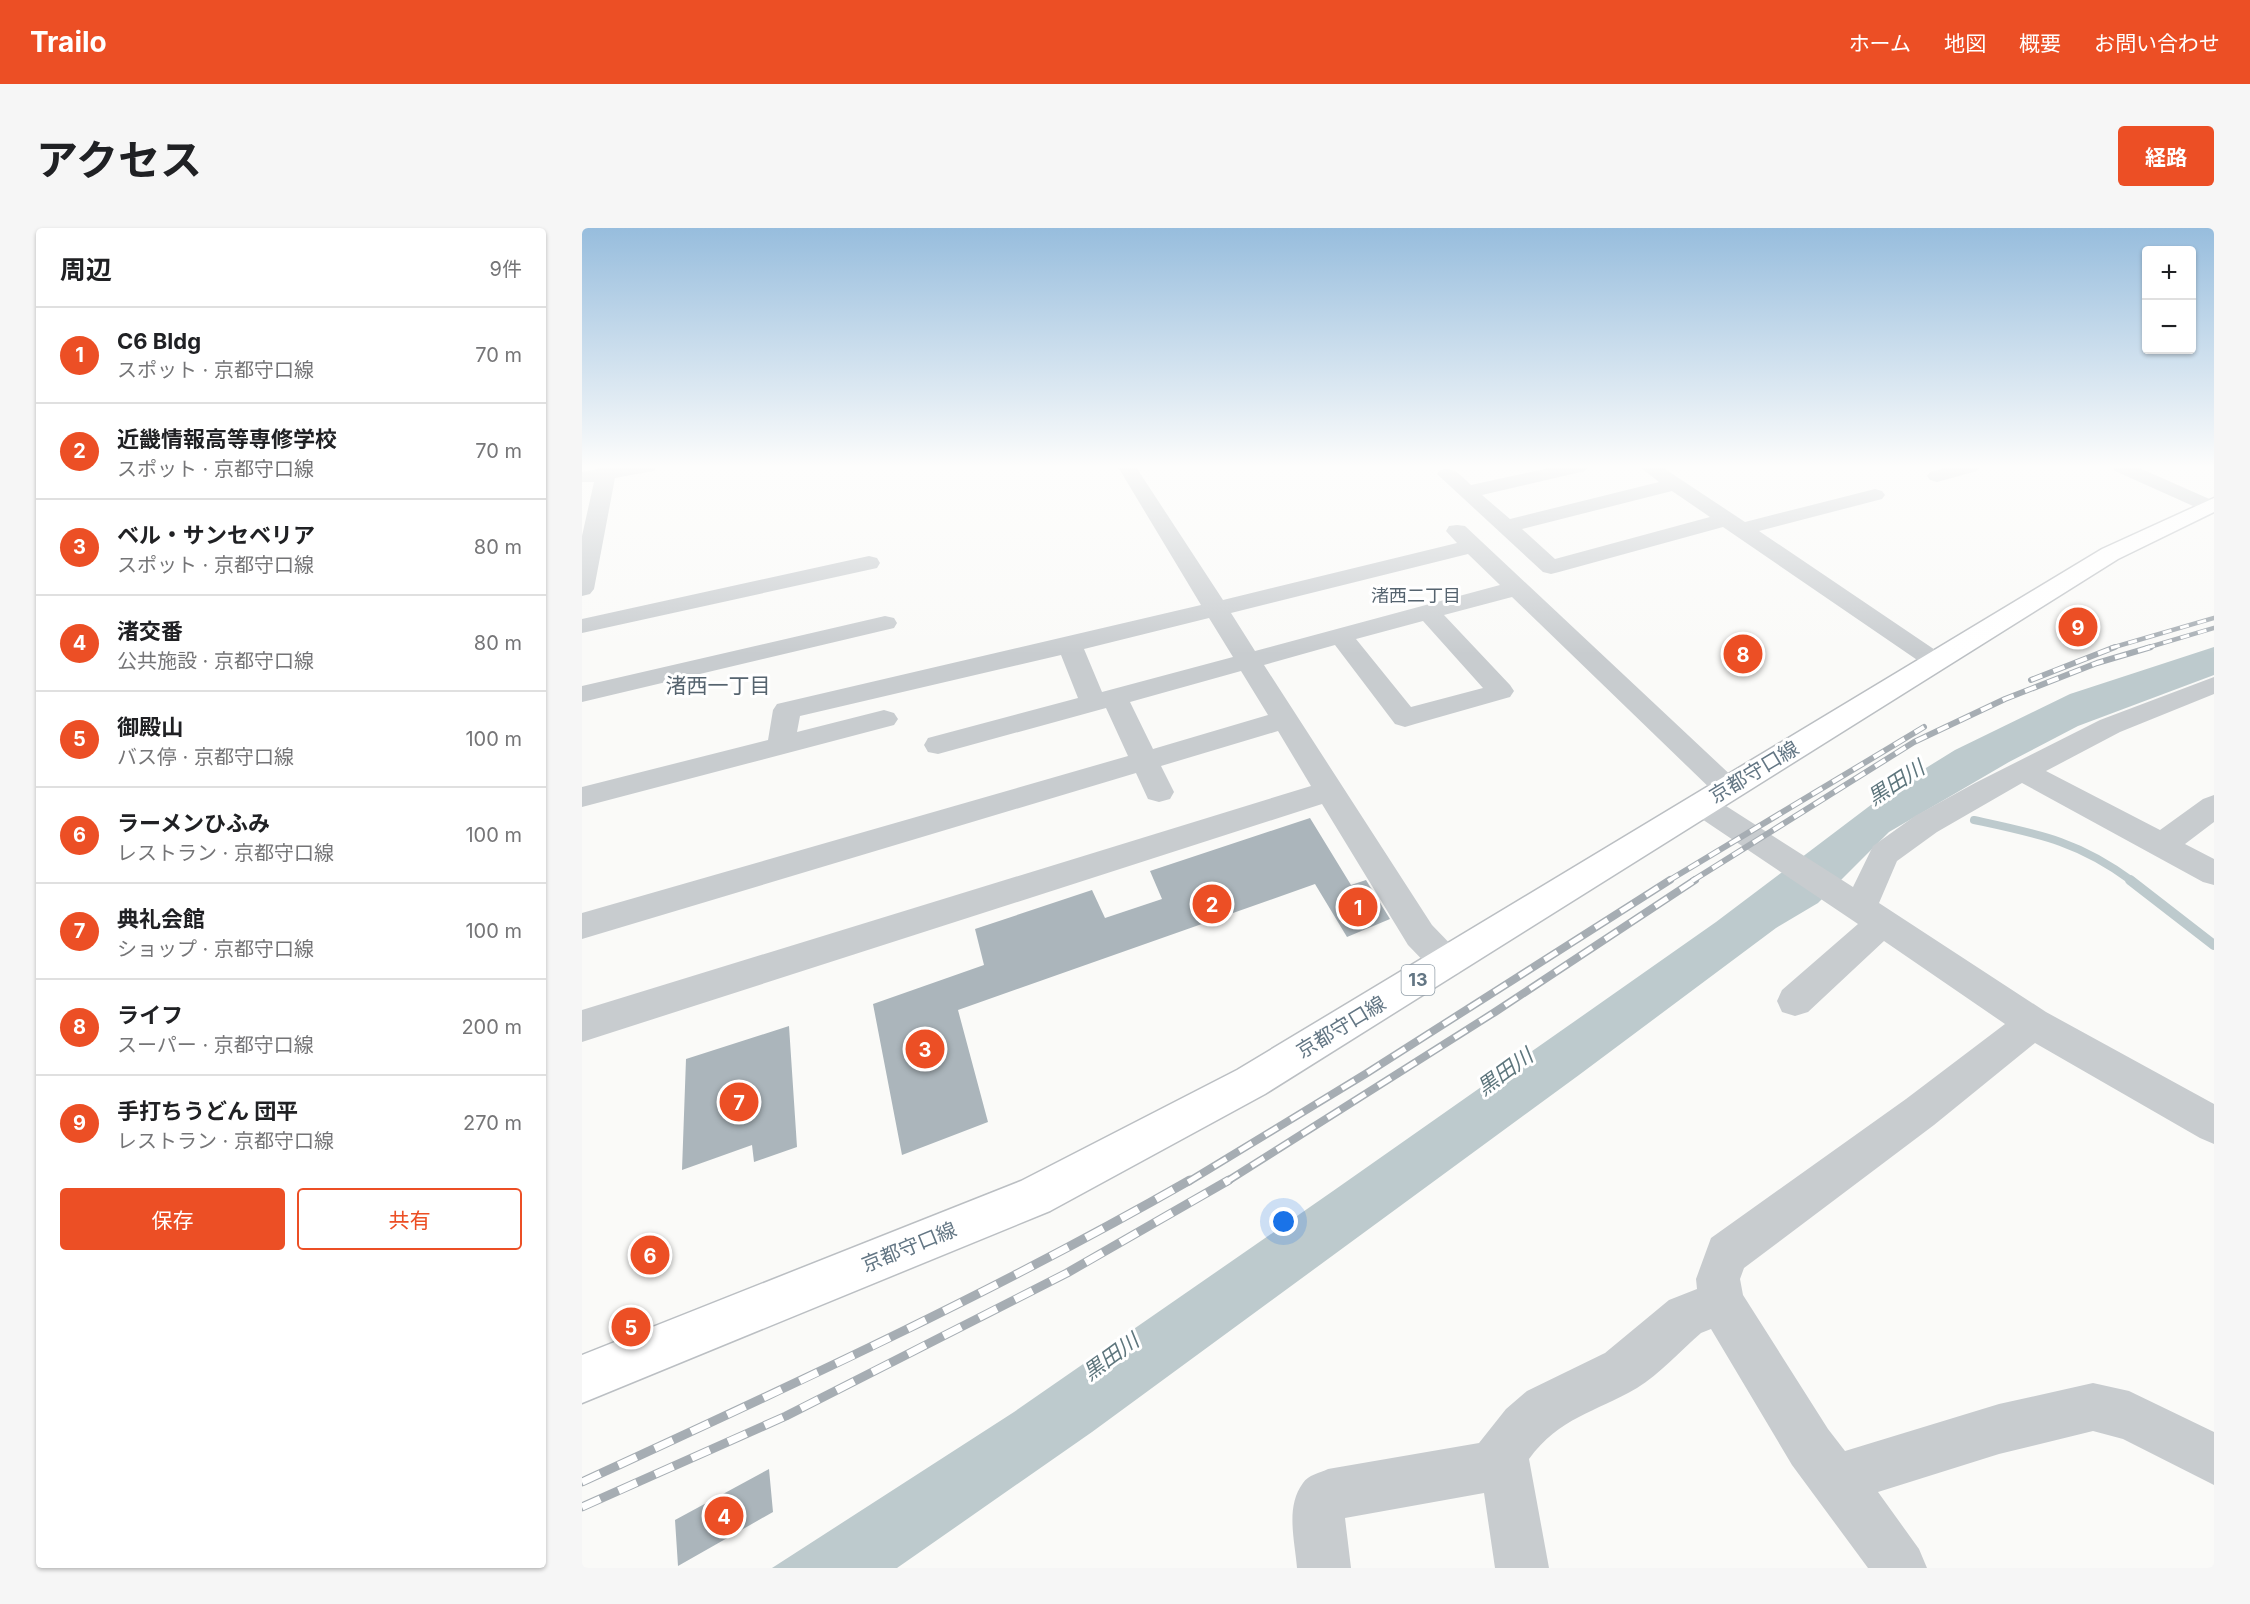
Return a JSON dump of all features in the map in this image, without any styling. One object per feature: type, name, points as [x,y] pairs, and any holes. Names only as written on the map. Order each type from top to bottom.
[{"type":"main road","name":"京都守口線","points":[[582,1380],[1035,1196],[1251,1082],[2110,554],[2160,530]]},
{"type":"street","points":[[582,589],[594,530]]},
{"type":"street","points":[[1166,530],[1420,935],[1447,963]]},
{"type":"street","points":[[1509,530],[1551,567]]},
{"type":"street","points":[[938,745],[1429,613],[1551,567],[1710,530]]},
{"type":"street","points":[[1742,530],[1935,662]]},
{"type":"street","points":[[782,744],[787,710],[1070,645],[1214,609],[1464,538],[1512,583],[1714,796],[1791,863],[2033,1023],[2214,1125]]},
{"type":"street","points":[[582,626],[869,563]]},
{"type":"street","points":[[1341,637],[1405,718],[1501,691],[1429,613]]},
{"type":"street","points":[[582,694],[885,623]]},
{"type":"street","points":[[1070,645],[1145,761],[1159,792]]},
{"type":"street","points":[[1794,1001],[1859,908],[1884,854],[1926,824],[2110,726],[2214,685]]},
{"type":"street","points":[[582,797],[884,718]]},
{"type":"street","points":[[582,926],[1284,720]]},
{"type":"street","points":[[2023,771],[2214,873]]},
{"type":"street","points":[[582,1026],[1329,791]]},
{"type":"street","points":[[2162,845],[2214,806]]},
{"type":"street","points":[[1900,1568],[1864,1516],[1810,1447],[1721,1302],[1718,1279],[1727,1254],[1920,1112],[2033,1023]]},
{"type":"street","points":[[1324,1568],[1318,1511],[1320,1502],[1328,1496],[1494,1466],[1523,1426],[1544,1408],[1622,1370],[1685,1316],[1721,1302]]},
{"type":"street","points":[[1835,1480],[1999,1429],[2093,1407],[2129,1416],[2214,1460]]},
{"type":"street","points":[[1503,1453],[1522,1568]]},
{"type":"water","name":"黒田川","points":[[2214,647],[2214,675],[2078,726],[2009,762],[1889,832],[1818,903],[1776,928],[1092,1432],[897,1568],[772,1568],[1014,1412],[1333,1191],[1716,922],[1892,789],[1955,750],[2070,694]]},
{"type":"building","points":[[1310,818],[1351,885],[1366,880],[1390,919],[1347,937],[1315,884],[958,1010],[988,1122],[902,1155],[873,1004],[984,965],[975,929],[1092,890],[1105,918],[1162,899],[1150,871]]},
{"type":"building","points":[[789,1026],[797,1147],[754,1162],[752,1145],[682,1170],[686,1059]]},
{"type":"building","points":[[769,1469],[773,1512],[678,1566],[675,1520]]},
{"type":"waterway","points":[[1974,820],[2057,841],[2094,857],[2132,881]]},
{"type":"waterway","points":[[2130,880],[2214,945]]},
{"type":"railway","points":[[2111,648],[2214,618]]},
{"type":"railway","points":[[2146,648],[2214,628]]},
{"type":"railway","points":[[2031,680],[2115,647]]},
{"type":"railway","points":[[1692,881],[1914,742],[2005,699],[2097,663],[2151,647]]},
{"type":"railway","points":[[1668,881],[1924,727]]},
{"type":"railway","points":[[1188,1182],[1367,1073],[1670,880]]},
{"type":"railway","points":[[1226,1182],[1495,1012],[1695,880]]},
{"type":"railway","points":[[582,1482],[889,1338],[1041,1262],[1190,1180]]},
{"type":"railway","points":[[582,1507],[786,1416],[1067,1273],[1229,1180]]},
{"type":"place","name":"手打ちうどん 団平","points":[[2078,627]]},
{"type":"place","name":"ライフ","points":[[1743,654]]},
{"type":"place","name":"近畿情報高等専修学校","points":[[1212,904]]},
{"type":"place","name":"C6 Bldg","points":[[1358,907]]},
{"type":"place","name":"ベル・サンセベリア","points":[[925,1049]]},
{"type":"place","name":"典礼会館","points":[[739,1102]]},
{"type":"place","name":"ラーメンひふみ","points":[[650,1255]]},
{"type":"place","name":"御殿山","points":[[631,1327]]},
{"type":"place","name":"渚交番","points":[[724,1516]]},
{"type":"district","name":"渚西二丁目","points":[[1416,596]]},
{"type":"district","name":"渚西一丁目","points":[[718,686]]}]
